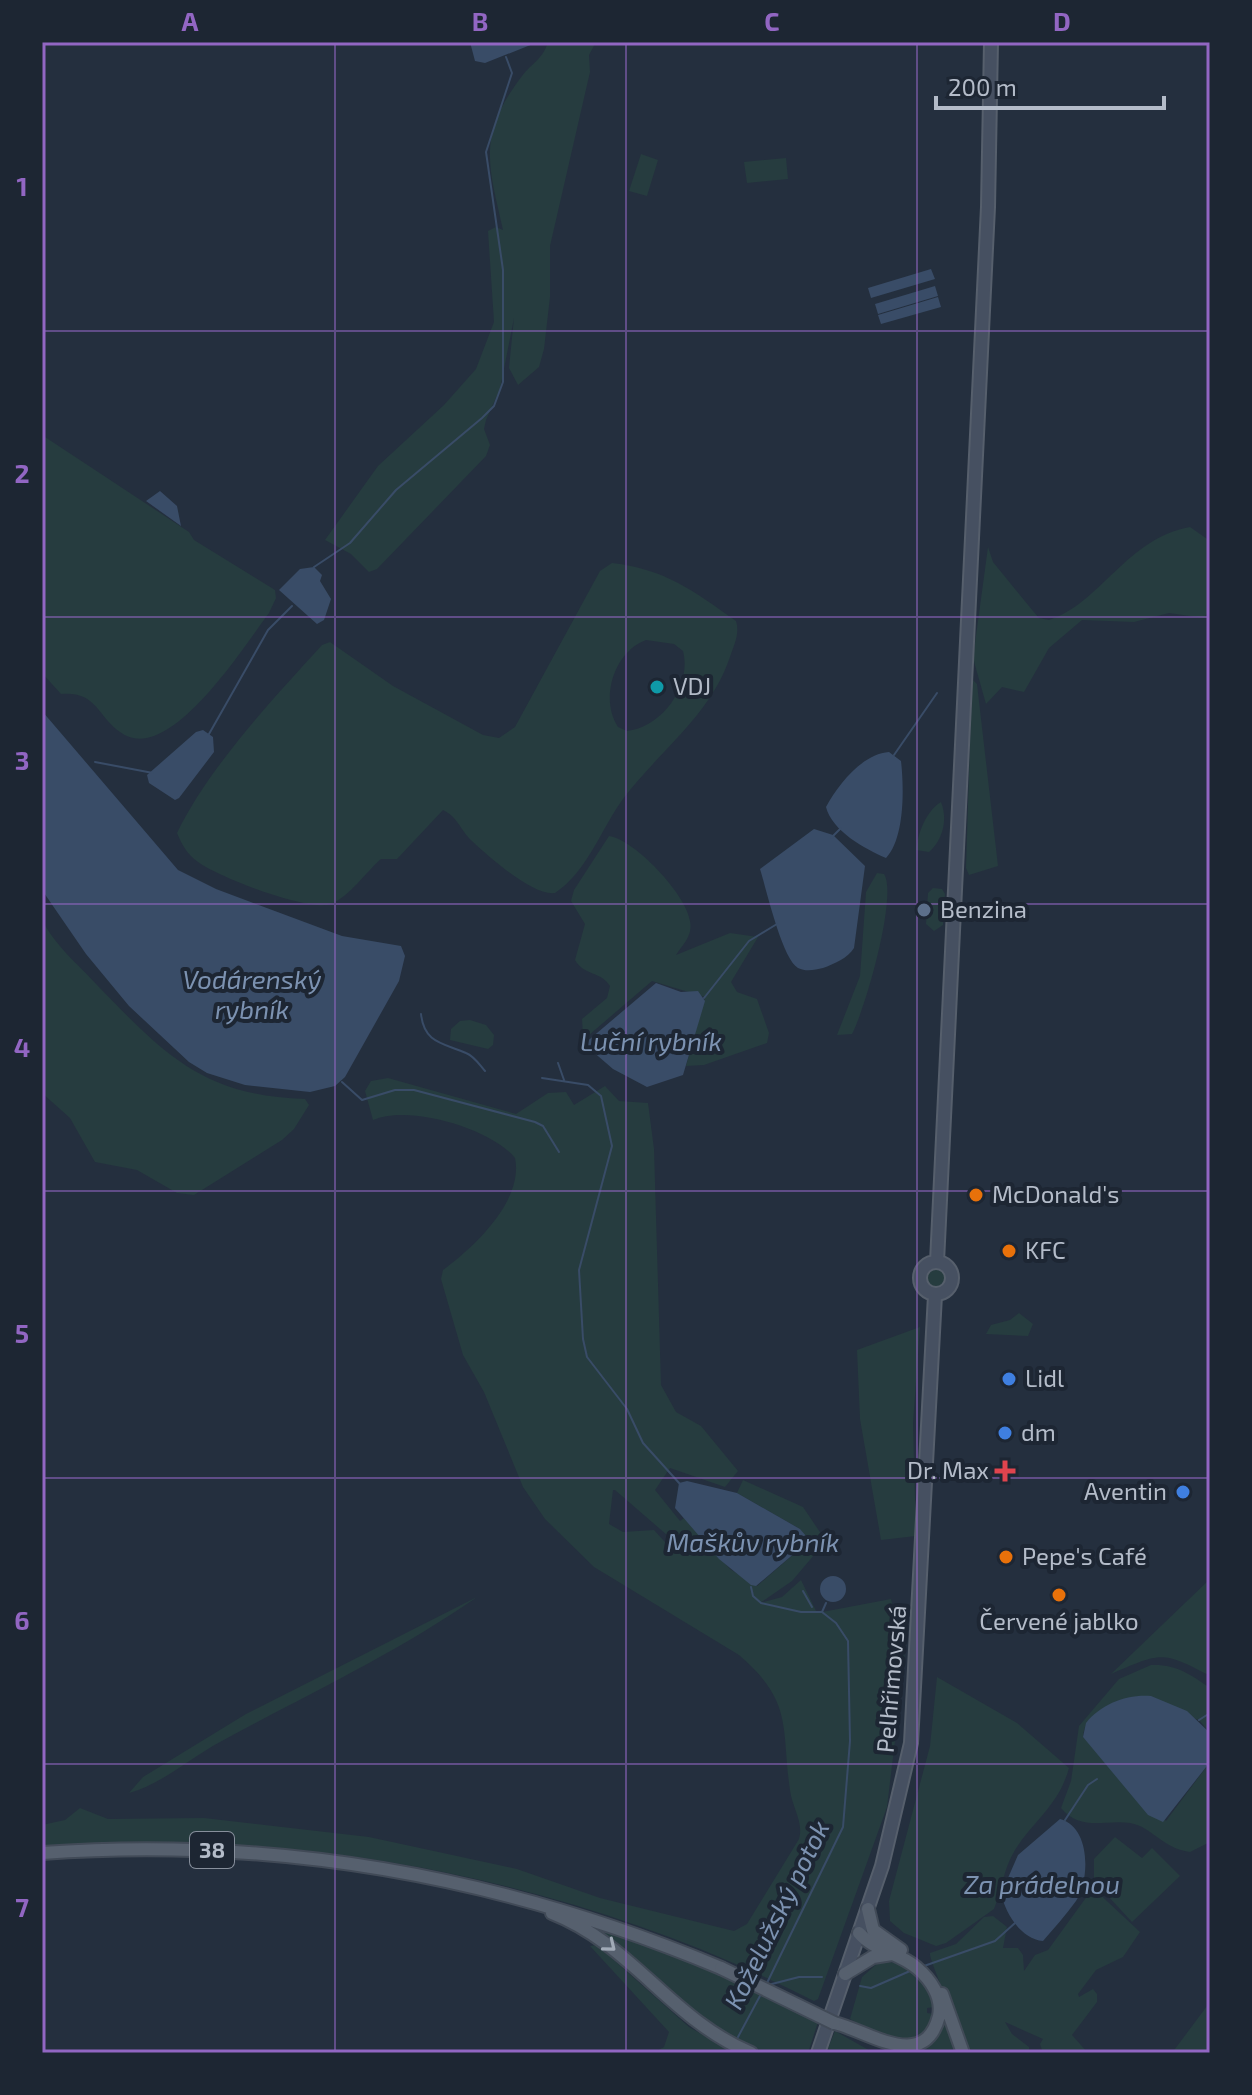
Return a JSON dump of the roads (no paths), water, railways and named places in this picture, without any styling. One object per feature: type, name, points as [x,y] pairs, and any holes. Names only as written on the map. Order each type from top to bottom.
[{"type":"main road","points":[[937,1262],[988,207],[991,42]]},
{"type":"main road","points":[[937,1262],[949,1268],[953,1277],[948,1290],[935,1295],[924,1289],[920,1277],[925,1266],[937,1262]]},
{"type":"main road","name":"Pelhřimovská","points":[[818,2053],[894,1825],[914,1724],[935,1295]]},
{"type":"main road","name":"38","points":[[42,1853],[130,1849],[245,1852],[407,1871],[568,1910],[721,1968],[864,2036],[886,2053]]},
{"type":"main road","points":[[407,1871],[537,1908],[581,1926],[618,1952],[694,2022],[751,2053]]},
{"type":"main road","points":[[868,1909],[876,1934]]},
{"type":"main road","points":[[859,1933],[876,1934],[918,1964],[943,1996],[963,2053]]},
{"type":"main road","points":[[859,1933],[870,1944],[918,1964]]},
{"type":"main road","points":[[845,1974],[873,1957],[895,1954]]},
{"type":"main road","points":[[864,2036],[900,2046],[913,2045],[928,2036],[937,2022],[940,2006],[929,1977]]},
{"type":"water","points":[[470,42],[538,42],[485,63],[475,61]]},
{"type":"water","points":[[931,269],[935,279],[871,298],[868,288]]},
{"type":"water","points":[[935,286],[938,296],[878,314],[875,304]]},
{"type":"water","points":[[938,297],[941,307],[881,324],[878,315]]},
{"type":"water","points":[[160,491],[177,506],[181,526],[146,501]]},
{"type":"water","points":[[314,567],[322,575],[320,581],[331,599],[324,620],[317,624],[279,590],[300,569]]},
{"type":"water","name":"Vodárenský rybník","points":[[42,711],[178,870],[216,889],[342,936],[401,946],[405,956],[399,981],[345,1077],[335,1086],[310,1092],[245,1085],[207,1073],[189,1062],[129,1006],[86,954],[42,890]]},
{"type":"water","points":[[203,730],[213,737],[214,752],[179,798],[175,800],[149,783],[147,775],[196,732]]},
{"type":"water","points":[[889,752],[901,761],[903,798],[897,838],[886,858],[842,831],[829,816],[826,807],[844,780],[860,764]]},
{"type":"water","points":[[814,829],[833,835],[865,866],[854,948],[836,963],[807,970],[798,968],[786,951],[760,869]]},
{"type":"water","name":"Luční rybník","points":[[656,983],[681,992],[698,991],[705,1001],[683,1075],[647,1087],[613,1069],[584,1044]]},
{"type":"water","name":"Maškův rybník","points":[[687,1481],[737,1493],[800,1529],[806,1536],[803,1546],[756,1586],[751,1585],[719,1559],[675,1508],[679,1483]]},
{"type":"water","points":[[833,1576],[842,1580],[846,1589],[842,1598],[833,1602],[824,1598],[820,1589],[824,1580]]},
{"type":"water","name":"Za prádelnou","points":[[1151,1696],[1187,1711],[1210,1733],[1210,1762],[1163,1822],[1148,1815],[1083,1737],[1086,1723],[1107,1706],[1133,1697]]},
{"type":"water","name":"Za prádelnou","points":[[1060,1819],[1078,1832],[1085,1855],[1084,1880],[1076,1901],[1043,1941],[1021,1931],[1001,1894],[1018,1855]]},
{"type":"waterway","points":[[314,567],[350,543],[396,490],[494,406],[503,382],[503,270],[486,152],[512,73],[506,57]]},
{"type":"waterway","points":[[209,734],[268,630],[292,606]]},
{"type":"waterway","points":[[894,755],[937,693]]},
{"type":"waterway","points":[[95,762],[153,773]]},
{"type":"waterway","points":[[831,838],[841,828]]},
{"type":"waterway","points":[[704,998],[749,941],[777,924]]},
{"type":"waterway","name":"Koželužský potok","points":[[421,1014],[430,1036],[469,1054],[485,1071]]},
{"type":"waterway","points":[[558,1063],[564,1080]]},
{"type":"waterway","name":"Koželužský potok","points":[[542,1078],[588,1085],[601,1096],[612,1146],[579,1270],[583,1339],[587,1357],[627,1409],[643,1443],[680,1484]]},
{"type":"waterway","points":[[342,1082],[362,1100],[395,1090],[414,1090],[535,1122],[543,1126],[559,1152]]},
{"type":"waterway","name":"Koželužský potok","points":[[751,1587],[753,1596],[761,1603],[801,1612],[822,1612],[836,1623],[848,1641],[850,1741],[843,1827],[766,1985]]},
{"type":"waterway","points":[[803,1591],[812,1607]]},
{"type":"waterway","points":[[822,1612],[826,1603]]},
{"type":"waterway","points":[[1199,1720],[1210,1713]]},
{"type":"waterway","points":[[1065,1820],[1088,1785],[1097,1779]]},
{"type":"waterway","points":[[924,1966],[995,1941],[1015,1923]]},
{"type":"waterway","points":[[860,1986],[871,1988],[910,1971]]},
{"type":"waterway","points":[[768,1985],[799,1977],[822,1977]]},
{"type":"waterway","name":"Koželužský potok","points":[[738,2037],[761,1994]]},
{"type":"place","name":"VDJ","points":[[657,687]]},
{"type":"place","name":"Benzina","points":[[924,910]]},
{"type":"place","name":"McDonald's","points":[[976,1195]]},
{"type":"place","name":"KFC","points":[[1009,1251]]},
{"type":"place","name":"Lidl","points":[[1009,1379]]},
{"type":"place","name":"dm","points":[[1005,1433]]},
{"type":"place","name":"Dr. Max","points":[[1005,1471]]},
{"type":"place","name":"Aventin","points":[[1183,1492]]},
{"type":"place","name":"Pepe's Café","points":[[1006,1557]]},
{"type":"place","name":"Červené jablko","points":[[1059,1595]]}]
